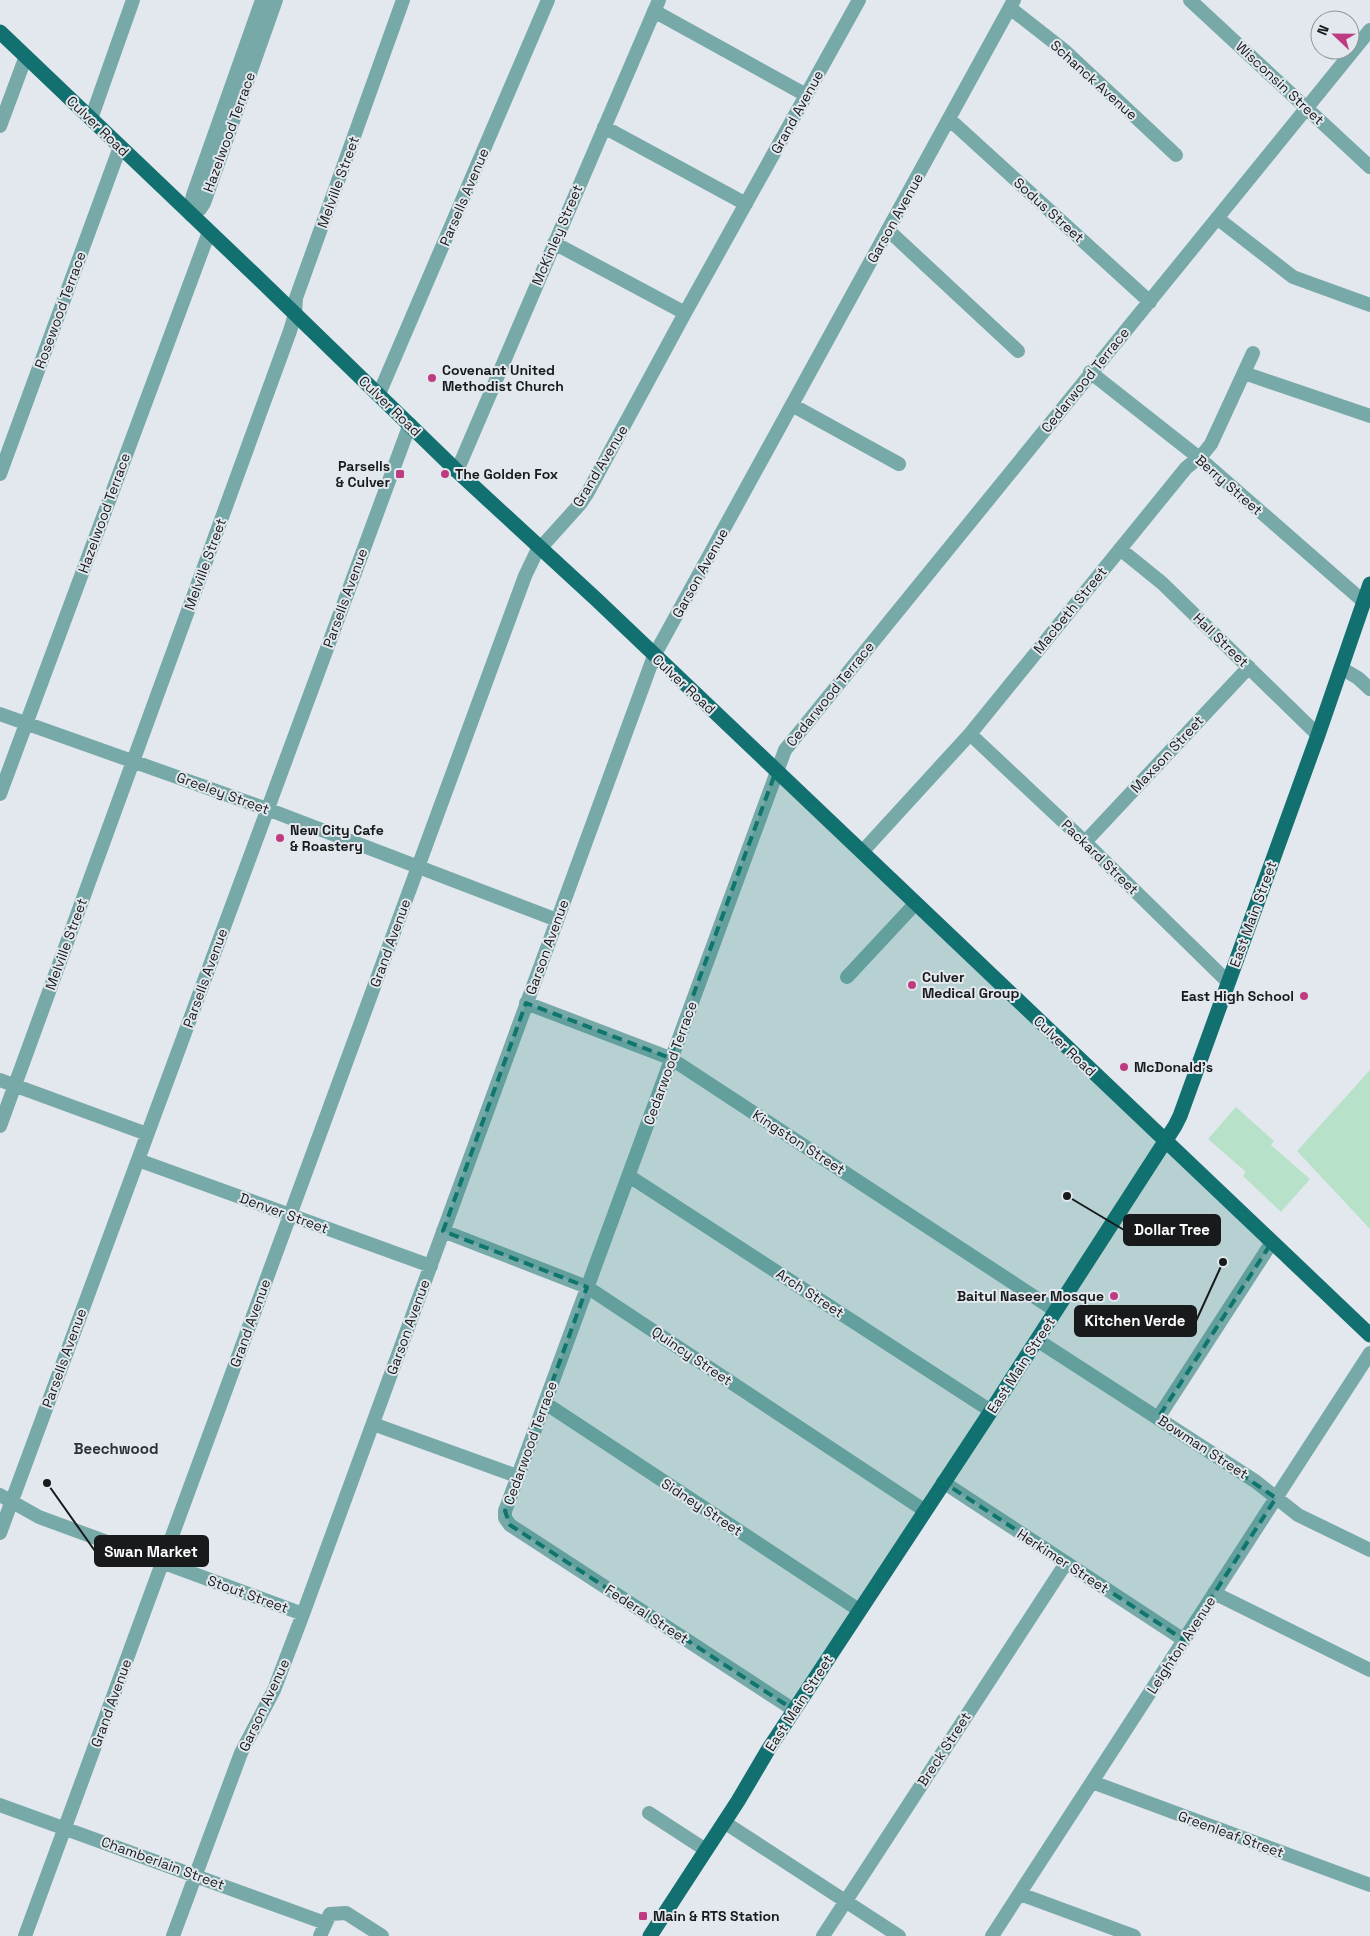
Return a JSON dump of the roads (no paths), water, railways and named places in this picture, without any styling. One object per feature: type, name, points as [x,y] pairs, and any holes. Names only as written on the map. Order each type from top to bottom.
[{"type":"main road","name":"Culver Road","points":[[0,32],[457,471],[541,547],[1370,1335]]},
{"type":"main road","name":"East Main Street","points":[[650,1936],[794,1710],[1166,1142],[1180,1116],[1318,735],[1370,584]]},
{"type":"street","points":[[91,119],[133,0]]},
{"type":"street","name":"Hazelwood Terrace","points":[[192,215],[191,204],[193,195],[262,0]]},
{"type":"street","name":"Hazelwood Terrace","points":[[192,215],[200,209],[204,202],[276,0]]},
{"type":"street","name":"Melville Street","points":[[0,1126],[295,314],[296,298],[403,0]]},
{"type":"street","name":"Parsells Avenue","points":[[378,394],[548,0]]},
{"type":"street","name":"Grand Avenue","points":[[25,1936],[524,576],[541,547],[580,504],[588,492],[859,0]]},
{"type":"street","name":"Wisconsin Street","points":[[1190,0],[1370,167]]},
{"type":"street","name":"Garson Avenue","points":[[174,1936],[245,1742],[274,1690],[303,1614],[654,656],[1012,4]]},
{"type":"street","name":"Schanck Avenue","points":[[1012,4],[1176,155]]},
{"type":"street","points":[[656,6],[806,95]]},
{"type":"street","name":"McKinley Street","points":[[457,471],[656,6]]},
{"type":"street","name":"Cedarwood Terrace","points":[[504,1515],[776,771],[791,742],[1370,30]]},
{"type":"street","points":[[0,126],[26,56]]},
{"type":"street","name":"Sodus Street","points":[[949,119],[1150,302]]},
{"type":"street","points":[[604,127],[746,204]]},
{"type":"street","name":"Rosewood Terrace","points":[[0,474],[120,147]]},
{"type":"street","points":[[1218,218],[1293,278],[1370,305]]},
{"type":"street","points":[[888,230],[1018,351]]},
{"type":"street","name":"Hazelwood Terrace","points":[[0,794],[209,232]]},
{"type":"street","points":[[554,242],[685,313]]},
{"type":"street","name":"Macbeth Street","points":[[862,852],[970,734],[1186,468],[1208,450],[1253,352]]},
{"type":"street","name":"Berry Street","points":[[1090,372],[1198,457],[1364,602]]},
{"type":"street","points":[[1244,373],[1370,416]]},
{"type":"street","points":[[792,405],[899,464]]},
{"type":"street","name":"Parsells Avenue","points":[[0,1533],[6,1498],[138,1160],[410,424]]},
{"type":"street","name":"Hall Street","points":[[1120,549],[1162,583],[1318,735]]},
{"type":"street","name":"Maxson Street","points":[[1085,842],[1249,667]]},
{"type":"street","points":[[1341,668],[1358,678],[1370,689]]},
{"type":"street","name":"Greeley Street","points":[[0,714],[267,809],[557,920]]},
{"type":"street","name":"Packard Street","points":[[970,734],[1085,842],[1228,982]]},
{"type":"street","points":[[847,977],[915,904]]},
{"type":"street","name":"Kingston Street","points":[[526,1003],[670,1058],[1056,1311]]},
{"type":"street","points":[[0,1080],[147,1134]]},
{"type":"street","name":"Denver Street","points":[[138,1160],[431,1266]]},
{"type":"street","name":"Arch Street","points":[[629,1176],[991,1411]]},
{"type":"street","name":"Quincy Street","points":[[443,1231],[588,1287],[924,1510]]},
{"type":"street","points":[[1158,1418],[1272,1242]]},
{"type":"street","name":"Bowman Street","points":[[1037,1340],[1254,1481],[1298,1514],[1370,1550]]},
{"type":"street","name":"Leighton Avenue","points":[[992,1936],[1370,1354]]},
{"type":"street","name":"Sidney Street","points":[[544,1403],[859,1610]]},
{"type":"street","points":[[373,1424],[517,1476]]},
{"type":"street","name":"Herkimer Street","points":[[943,1482],[1184,1640]]},
{"type":"street","name":"Stout Street","points":[[6,1498],[39,1517],[303,1614]]},
{"type":"street","name":"Federal Street","points":[[504,1515],[510,1525],[794,1710]]},
{"type":"street","name":"Breck Street","points":[[823,1936],[1066,1563]]},
{"type":"street","points":[[1214,1593],[1370,1670]]},
{"type":"street","name":"Greenleaf Street","points":[[1092,1782],[1370,1885]]},
{"type":"street","name":"Chamberlain Street","points":[[0,1805],[196,1875],[325,1924],[346,1913],[382,1936]]},
{"type":"street","points":[[649,1813],[706,1850]]},
{"type":"street","points":[[724,1822],[899,1936]]},
{"type":"street","points":[[1020,1894],[1134,1936]]},
{"type":"place","name":"Covenant United Methodist Church","points":[[432,378]]},
{"type":"place","name":"Parsells & Culver","points":[[400,474]]},
{"type":"place","name":"The Golden Fox","points":[[445,474]]},
{"type":"place","name":"New City Cafe & Roastery","points":[[280,838]]},
{"type":"place","name":"Culver Medical Group","points":[[912,985]]},
{"type":"place","name":"East High School","points":[[1304,996]]},
{"type":"place","name":"McDonald's","points":[[1124,1067]]},
{"type":"place","name":"Dollar Tree","points":[[1067,1196]]},
{"type":"place","name":"Kitchen Verde","points":[[1223,1262]]},
{"type":"place","name":"Baitul Naseer Mosque","points":[[1114,1296]]},
{"type":"place","name":"Swan Market","points":[[47,1483]]},
{"type":"place","name":"Main & RTS Station","points":[[643,1916]]},
{"type":"district","name":"Beechwood","points":[[116,1449]]}]
